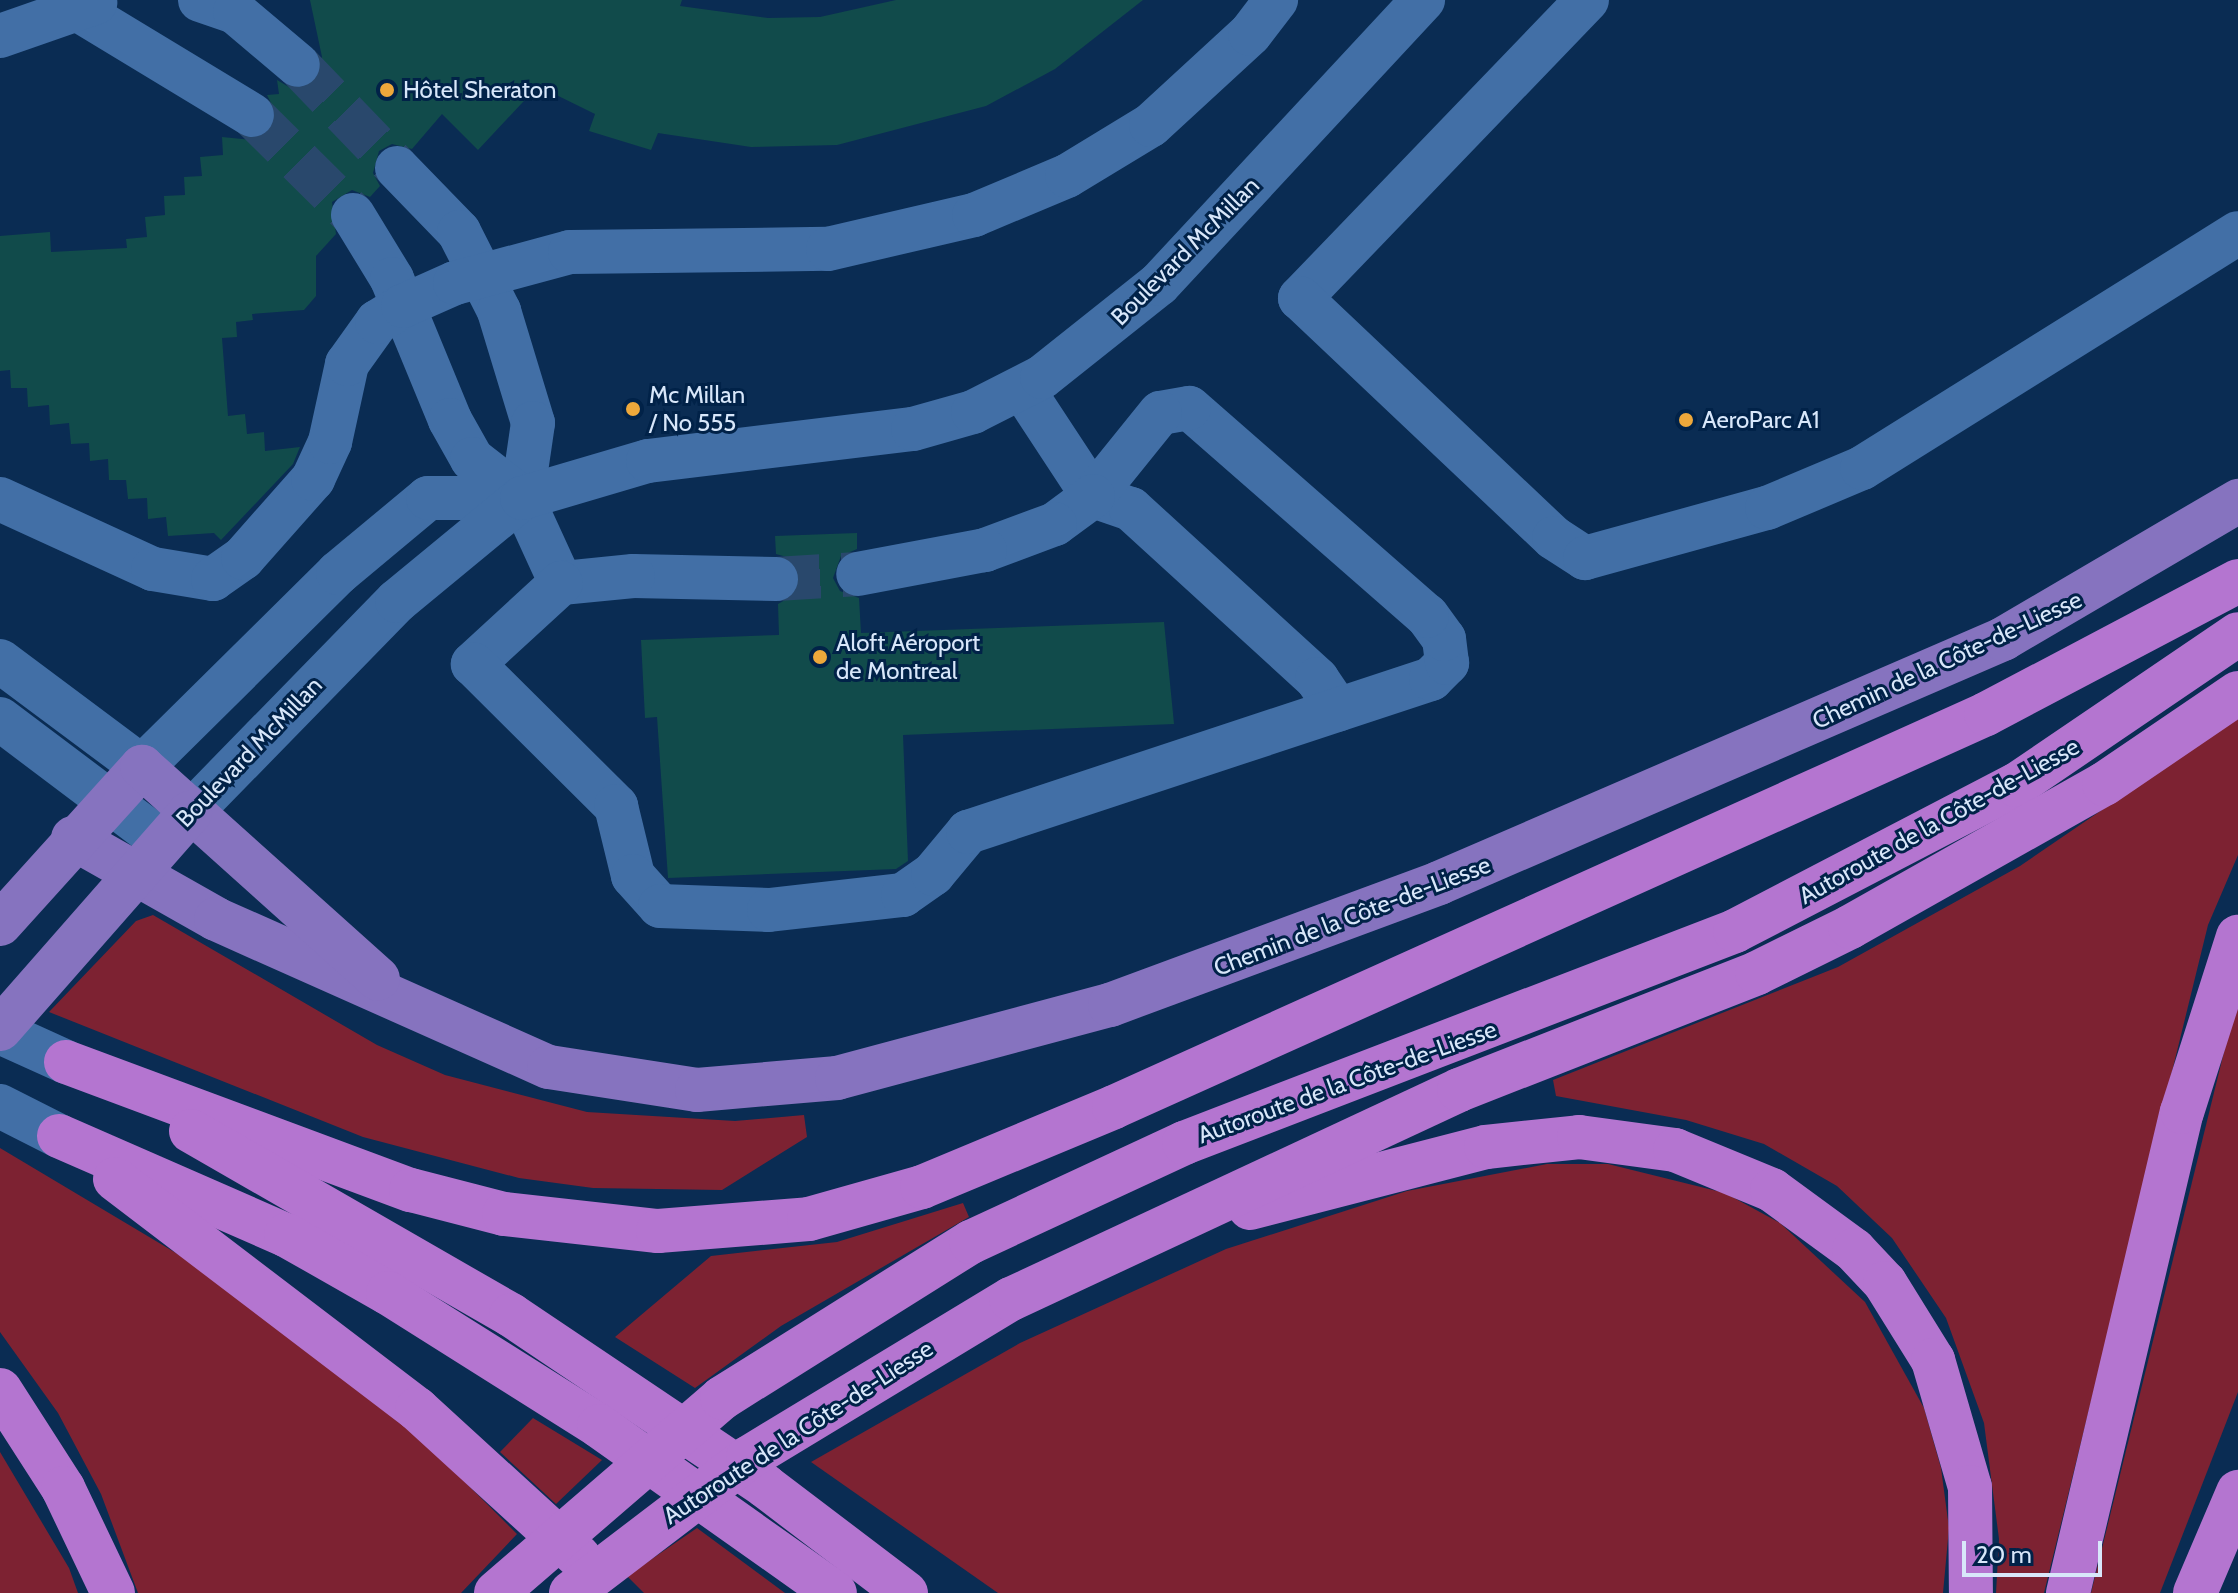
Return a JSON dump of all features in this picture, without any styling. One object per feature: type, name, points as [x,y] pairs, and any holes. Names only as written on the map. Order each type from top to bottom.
[{"type":"highway","points":[[66,1062],[411,1190],[504,1214],[608,1229],[761,1227],[922,1187],[1856,775],[2063,676],[2238,581]]},
{"type":"highway","name":"Autoroute de la Côte-de-Liesse","points":[[496,1593],[722,1398],[971,1242],[1184,1143],[1735,931],[2016,785],[2238,634]]},
{"type":"highway","name":"Autoroute de la Côte-de-Liesse","points":[[571,1593],[807,1420],[998,1306],[1139,1237],[1459,1090],[1757,973],[1850,927],[2104,784],[2238,693]]},
{"type":"highway","points":[[2068,1593],[2186,1097],[2238,937]]},
{"type":"highway","points":[[66,1062],[511,1315],[765,1486],[906,1593]]},
{"type":"highway","points":[[59,1136],[286,1235],[477,1348],[776,1549],[835,1593]]},
{"type":"highway","points":[[59,1136],[417,1409],[615,1593]]},
{"type":"highway","points":[[1139,1237],[1531,1139],[1623,1140],[1726,1168],[1819,1221],[1885,1283],[1912,1321],[1963,1442],[1974,1531],[1971,1593]]},
{"type":"highway","points":[[0,1390],[63,1488],[113,1593]]},
{"type":"highway","points":[[2195,1593],[2238,1492]]},
{"type":"main road","name":"Chemin de la Côte-de-Liesse","points":[[73,838],[134,873],[413,1009],[549,1067],[697,1090],[837,1078],[1014,1034],[1339,924],[1862,703],[2077,600],[2238,501]]},
{"type":"main road","name":"Boulevard McMillan","points":[[0,924],[73,838],[142,767]]},
{"type":"main road","name":"Chemin de la Côte-de-Liesse","points":[[142,767],[176,827],[413,1009]]},
{"type":"main road","name":"Boulevard McMillan","points":[[0,1031],[176,827]]},
{"type":"street","points":[[200,0],[235,12],[298,65]]},
{"type":"street","points":[[0,499],[179,578],[230,571],[313,479],[330,442],[347,364],[377,322],[403,306],[500,270],[627,246],[668,253],[778,253],[877,242],[1028,195],[1100,158],[1185,99],[1276,0]]},
{"type":"street","name":"Boulevard McMillan","points":[[142,767],[338,573],[428,498],[522,498],[648,461],[878,437],[973,412],[1022,388],[1159,284],[1423,0]]},
{"type":"street","points":[[1587,0],[1300,298],[1554,538],[1585,558],[1767,508],[1862,468],[2238,233]]},
{"type":"street","points":[[46,12],[252,115]]},
{"type":"street","points":[[397,168],[500,270],[533,423],[522,498]]},
{"type":"street","points":[[353,215],[403,306],[472,459],[522,498],[561,583]]},
{"type":"street","points":[[1022,388],[1093,496],[1131,509],[1317,679],[1338,710]]},
{"type":"street","points":[[776,579],[633,576],[561,583],[473,664],[604,791],[616,806],[643,894],[680,912],[809,908],[903,895],[933,874],[968,832],[1431,679],[1447,663],[1444,639],[1427,616],[1189,408],[1160,413],[1093,496],[1024,537],[858,574]]},
{"type":"street","name":"Boulevard McMillan","points":[[176,827],[397,601],[522,498]]},
{"type":"street","points":[[0,661],[142,767]]},
{"type":"street","points":[[0,719],[109,800],[176,827]]},
{"type":"street","points":[[0,1031],[66,1062]]},
{"type":"street","points":[[9,1110],[59,1136]]},
{"type":"shaded area","points":[[2238,717],[2238,855],[2208,925],[2044,1593],[1996,1593],[1999,1539],[1984,1423],[1946,1318],[1892,1238],[1837,1186],[1764,1144],[1686,1120],[1556,1096],[1553,1080],[1838,967],[2020,866]]},
{"type":"shaded area","points":[[153,915],[377,1045],[445,1075],[587,1112],[735,1121],[804,1115],[807,1137],[722,1190],[593,1188],[519,1178],[363,1137],[49,1012],[136,921]]},
{"type":"shaded area","points":[[2238,995],[2238,1392],[2160,1593],[2091,1593]]},
{"type":"shaded area","points":[[0,1148],[181,1256],[406,1423],[517,1534],[461,1593],[138,1593],[101,1494],[58,1413],[0,1332]]},
{"type":"shaded area","points":[[1547,1164],[1608,1164],[1725,1193],[1780,1223],[1865,1302],[1924,1408],[1941,1468],[1949,1528],[1943,1593],[998,1593],[811,1462],[1020,1343],[1226,1249],[1407,1191]]},
{"type":"shaded area","points":[[963,1203],[969,1217],[781,1326],[695,1388],[615,1337],[711,1256],[837,1242]]},
{"type":"shaded area","points":[[533,1418],[602,1460],[556,1504],[500,1452]]},
{"type":"shaded area","points":[[0,1452],[69,1568],[78,1593],[0,1593]]},
{"type":"shaded area","points":[[697,1528],[785,1593],[644,1593],[627,1576]]},
{"type":"building","points":[[310,0],[682,0],[680,6],[768,18],[820,17],[896,0],[1143,0],[1055,69],[986,106],[837,145],[751,147],[658,133],[651,150],[589,131],[595,114],[538,86],[478,150],[442,114],[412,149],[392,144],[379,151],[373,173],[380,186],[370,197],[352,190],[332,202],[336,234],[316,256],[316,296],[304,310],[252,314],[253,320],[236,322],[237,337],[222,338],[228,416],[245,414],[247,434],[264,432],[265,451],[300,447],[293,464],[221,540],[214,533],[168,536],[166,517],[148,519],[147,498],[128,499],[126,480],[109,480],[108,459],[90,461],[89,443],[71,444],[69,423],[50,425],[49,405],[28,407],[27,388],[11,388],[10,370],[0,371],[0,236],[50,232],[51,252],[127,248],[126,239],[147,237],[145,217],[165,215],[164,196],[185,195],[184,177],[202,176],[200,157],[223,155],[222,137],[252,140],[273,129],[277,115],[267,95],[279,94],[277,80],[294,90],[318,80],[322,57]]},
{"type":"building","points":[[857,533],[857,549],[841,556],[833,578],[840,591],[859,598],[861,633],[1164,622],[1174,724],[903,735],[908,861],[896,869],[668,878],[657,717],[645,718],[641,640],[779,635],[778,604],[797,593],[801,579],[790,558],[776,554],[775,536]]},
{"type":"tunnel","points":[[298,65],[397,168]]},
{"type":"tunnel","points":[[252,115],[353,215]]},
{"type":"tunnel","points":[[776,579],[858,574]]},
{"type":"place","name":"Hôtel Sheraton","points":[[387,90]]},
{"type":"place","name":"Mc Millan / No 555","points":[[633,409]]},
{"type":"place","name":"AeroParc A1","points":[[1686,420]]},
{"type":"place","name":"Aloft Aéroport de Montreal","points":[[820,657]]}]
